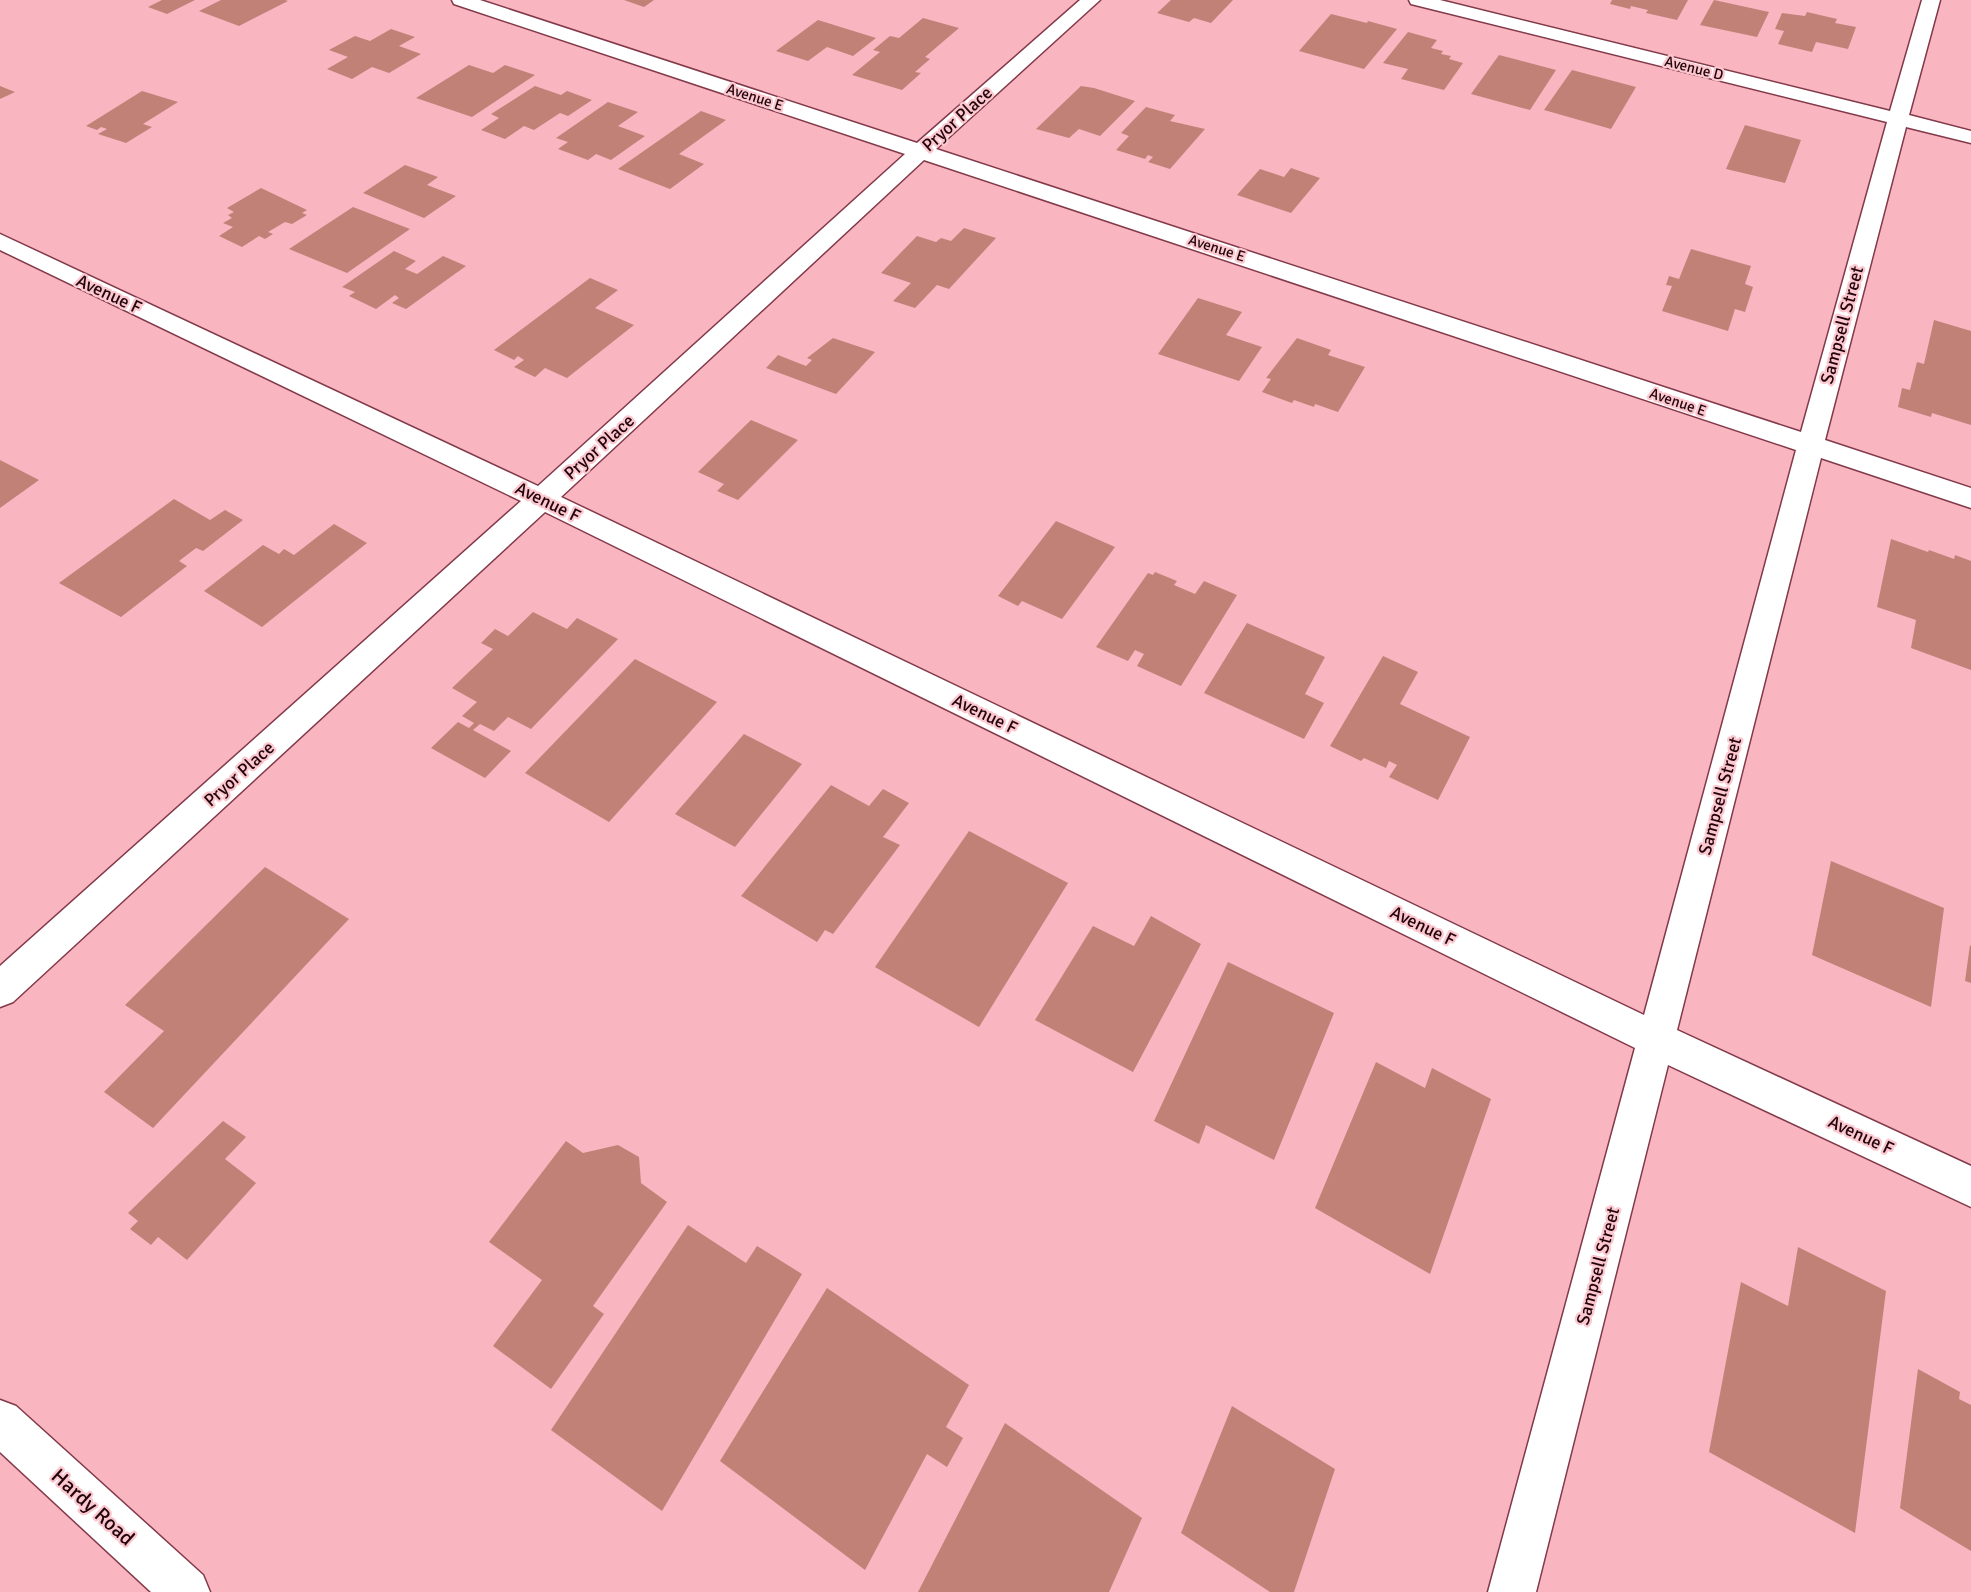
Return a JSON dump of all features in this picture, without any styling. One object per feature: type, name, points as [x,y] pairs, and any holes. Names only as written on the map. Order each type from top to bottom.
[{"type":"street","name":"Avenue E","points":[[462,0],[1971,498]]},
{"type":"street","name":"Pryor Place","points":[[0,990],[542,499],[921,151],[1091,0]]},
{"type":"street","name":"Avenue D","points":[[1418,0],[1971,137]]},
{"type":"street","name":"Sampsell Street","points":[[1512,1592],[1863,244],[1931,0]]},
{"type":"street","name":"Avenue F","points":[[0,242],[542,499],[1657,1040],[1971,1187]]},
{"type":"street","name":"Hardy Road","points":[[0,1422],[186,1592]]},
{"type":"building","points":[[162,0],[195,0],[167,14],[148,7]]},
{"type":"building","points":[[221,0],[288,1],[239,26],[199,11]]},
{"type":"building","points":[[624,0],[654,0],[644,7]]},
{"type":"building","points":[[1171,0],[1233,0],[1211,23],[1194,18],[1189,22],[1157,13]]},
{"type":"building","points":[[1612,0],[1688,0],[1677,20],[1646,13],[1648,10],[1631,6],[1630,9],[1610,4]]},
{"type":"building","points":[[1714,0],[1769,12],[1757,37],[1700,25]]},
{"type":"building","points":[[1807,12],[1837,19],[1835,23],[1856,27],[1848,49],[1816,42],[1812,52],[1778,44],[1784,31],[1775,29],[1782,13],[1805,16]]},
{"type":"building","points":[[1331,14],[1397,29],[1364,69],[1299,51]]},
{"type":"building","points":[[923,18],[959,28],[925,57],[930,59],[915,72],[921,73],[902,90],[852,75],[880,52],[873,50],[890,36],[899,38]]},
{"type":"building","points":[[818,20],[876,38],[853,56],[827,47],[808,61],[776,51]]},
{"type":"building","points":[[391,29],[415,37],[399,46],[421,54],[389,73],[372,67],[352,79],[327,69],[348,57],[329,50],[355,36],[370,41]]},
{"type":"building","points":[[1408,32],[1437,40],[1431,48],[1443,51],[1441,54],[1451,56],[1449,59],[1463,63],[1444,90],[1401,79],[1408,69],[1383,63]]},
{"type":"building","points":[[1499,55],[1556,70],[1530,110],[1471,94]]},
{"type":"building","points":[[469,65],[493,73],[505,65],[535,75],[472,117],[416,98]]},
{"type":"building","points":[[1572,70],[1636,87],[1611,129],[1544,110]]},
{"type":"building","points":[[0,86],[15,92],[0,99]]},
{"type":"building","points":[[535,86],[561,95],[567,91],[592,100],[568,116],[560,113],[534,130],[524,126],[505,139],[481,130],[499,118],[491,114]]},
{"type":"building","points":[[1081,86],[1135,101],[1100,136],[1079,129],[1069,138],[1036,129]]},
{"type":"building","points":[[142,91],[178,102],[143,124],[152,127],[126,143],[98,134],[107,129],[101,127],[97,130],[86,126]]},
{"type":"building","points":[[608,102],[638,112],[618,126],[645,136],[611,160],[596,154],[588,160],[558,149],[568,142],[556,138]]},
{"type":"building","points":[[1146,107],[1175,115],[1170,121],[1205,129],[1170,169],[1148,162],[1153,157],[1148,155],[1145,159],[1116,150],[1129,136],[1121,133]]},
{"type":"building","points":[[701,111],[726,120],[679,154],[704,164],[670,189],[618,169]]},
{"type":"building","points":[[1745,125],[1801,140],[1785,183],[1726,169]]},
{"type":"building","points":[[405,165],[438,177],[427,185],[456,196],[424,218],[363,193]]},
{"type":"building","points":[[1291,168],[1320,178],[1291,213],[1237,195],[1260,169],[1284,177]]},
{"type":"building","points":[[261,188],[307,210],[302,213],[307,215],[292,224],[285,222],[268,232],[273,234],[265,239],[259,236],[242,247],[219,236],[233,227],[223,223],[232,218],[228,215],[234,212],[227,208]]},
{"type":"building","points":[[353,207],[410,229],[347,273],[289,249]]},
{"type":"building","points":[[964,228],[996,238],[949,289],[937,285],[915,308],[893,301],[911,283],[881,273],[917,236],[936,242],[941,238],[951,241]]},
{"type":"building","points":[[1691,249],[1751,266],[1745,284],[1753,287],[1745,312],[1735,309],[1728,331],[1662,311],[1672,286],[1666,285],[1669,276],[1679,279]]},
{"type":"building","points":[[394,251],[416,261],[405,269],[417,274],[443,256],[466,266],[406,309],[392,303],[399,298],[395,295],[376,309],[349,296],[355,292],[342,287]]},
{"type":"building","points":[[590,278],[618,290],[595,308],[634,325],[567,378],[545,368],[535,377],[514,367],[524,360],[518,356],[514,360],[494,350]]},
{"type":"building","points":[[1198,298],[1242,312],[1226,335],[1262,347],[1239,381],[1158,354]]},
{"type":"building","points":[[1934,320],[1971,331],[1971,425],[1932,413],[1931,417],[1898,407],[1902,388],[1910,390],[1917,362],[1924,364]]},
{"type":"building","points":[[833,338],[875,352],[836,394],[766,368],[778,355],[806,366],[812,360],[807,358]]},
{"type":"building","points":[[1297,338],[1331,350],[1328,355],[1365,367],[1338,412],[1315,404],[1314,407],[1294,400],[1292,403],[1262,392],[1271,379],[1266,378]]},
{"type":"building","points":[[751,420],[798,440],[738,500],[717,491],[724,484],[698,472]]},
{"type":"building","points":[[0,460],[39,480],[0,508]]},
{"type":"building","points":[[174,499],[210,520],[225,510],[243,520],[203,551],[196,548],[179,561],[187,566],[121,617],[59,583]]},
{"type":"building","points":[[1056,521],[1115,547],[1062,619],[1022,601],[1018,606],[998,596]]},
{"type":"building","points":[[334,524],[367,543],[262,627],[204,591],[263,545],[279,554],[284,549],[294,555]]},
{"type":"building","points":[[1891,539],[1928,552],[1929,550],[1954,559],[1955,555],[1971,561],[1971,670],[1911,648],[1916,620],[1877,607]]},
{"type":"building","points":[[1155,572],[1177,581],[1174,585],[1195,594],[1204,581],[1237,595],[1181,686],[1137,666],[1144,654],[1135,650],[1128,661],[1096,647],[1148,573],[1153,575]]},
{"type":"building","points":[[533,612],[567,629],[577,618],[618,639],[531,729],[508,717],[494,731],[480,724],[473,730],[511,751],[485,778],[431,748],[458,722],[469,728],[474,723],[462,716],[477,702],[452,688],[493,649],[481,643],[495,629],[508,636]]},
{"type":"building","points":[[1247,623],[1325,657],[1305,694],[1324,703],[1304,739],[1204,693]]},
{"type":"building","points":[[1383,656],[1418,672],[1400,704],[1470,737],[1438,800],[1389,777],[1397,765],[1389,761],[1386,768],[1364,758],[1361,761],[1330,746]]},
{"type":"building","points":[[635,659],[717,702],[609,822],[525,773]]},
{"type":"building","points":[[744,734],[802,764],[735,847],[675,814]]},
{"type":"building","points":[[831,785],[869,806],[883,789],[909,803],[883,837],[900,845],[833,934],[825,930],[817,942],[741,896]]},
{"type":"building","points":[[969,831],[1068,883],[979,1027],[875,967]]},
{"type":"building","points":[[1831,861],[1944,908],[1931,1007],[1812,955]]},
{"type":"building","points":[[265,867],[349,919],[153,1128],[104,1092],[164,1031],[125,1005]]},
{"type":"building","points":[[1151,916],[1201,944],[1133,1072],[1035,1020],[1093,926],[1134,946]]},
{"type":"building","points":[[1971,946],[1971,983],[1965,981]]},
{"type":"building","points":[[1228,962],[1334,1013],[1274,1160],[1206,1125],[1199,1144],[1154,1121]]},
{"type":"building","points":[[1376,1062],[1425,1088],[1432,1068],[1491,1099],[1430,1274],[1315,1208]]},
{"type":"building","points":[[223,1121],[246,1137],[225,1159],[256,1183],[187,1260],[158,1237],[151,1245],[130,1229],[138,1221],[128,1213]]},
{"type":"building","points":[[566,1141],[583,1153],[618,1145],[639,1157],[641,1183],[667,1202],[593,1306],[604,1314],[551,1389],[493,1346],[542,1280],[489,1242]]},
{"type":"building","points":[[688,1225],[746,1263],[757,1246],[802,1274],[662,1511],[551,1430]]},
{"type":"building","points":[[1798,1247],[1886,1291],[1855,1533],[1709,1452],[1741,1282],[1788,1306]]},
{"type":"building","points":[[827,1288],[969,1385],[946,1427],[963,1438],[947,1467],[927,1454],[865,1570],[720,1461]]},
{"type":"building","points":[[1918,1369],[1960,1392],[1959,1399],[1971,1405],[1971,1551],[1900,1508]]},
{"type":"building","points":[[1232,1406],[1335,1469],[1294,1592],[1270,1592],[1181,1533]]},
{"type":"building","points":[[1005,1423],[1142,1518],[1109,1592],[918,1592]]}]
